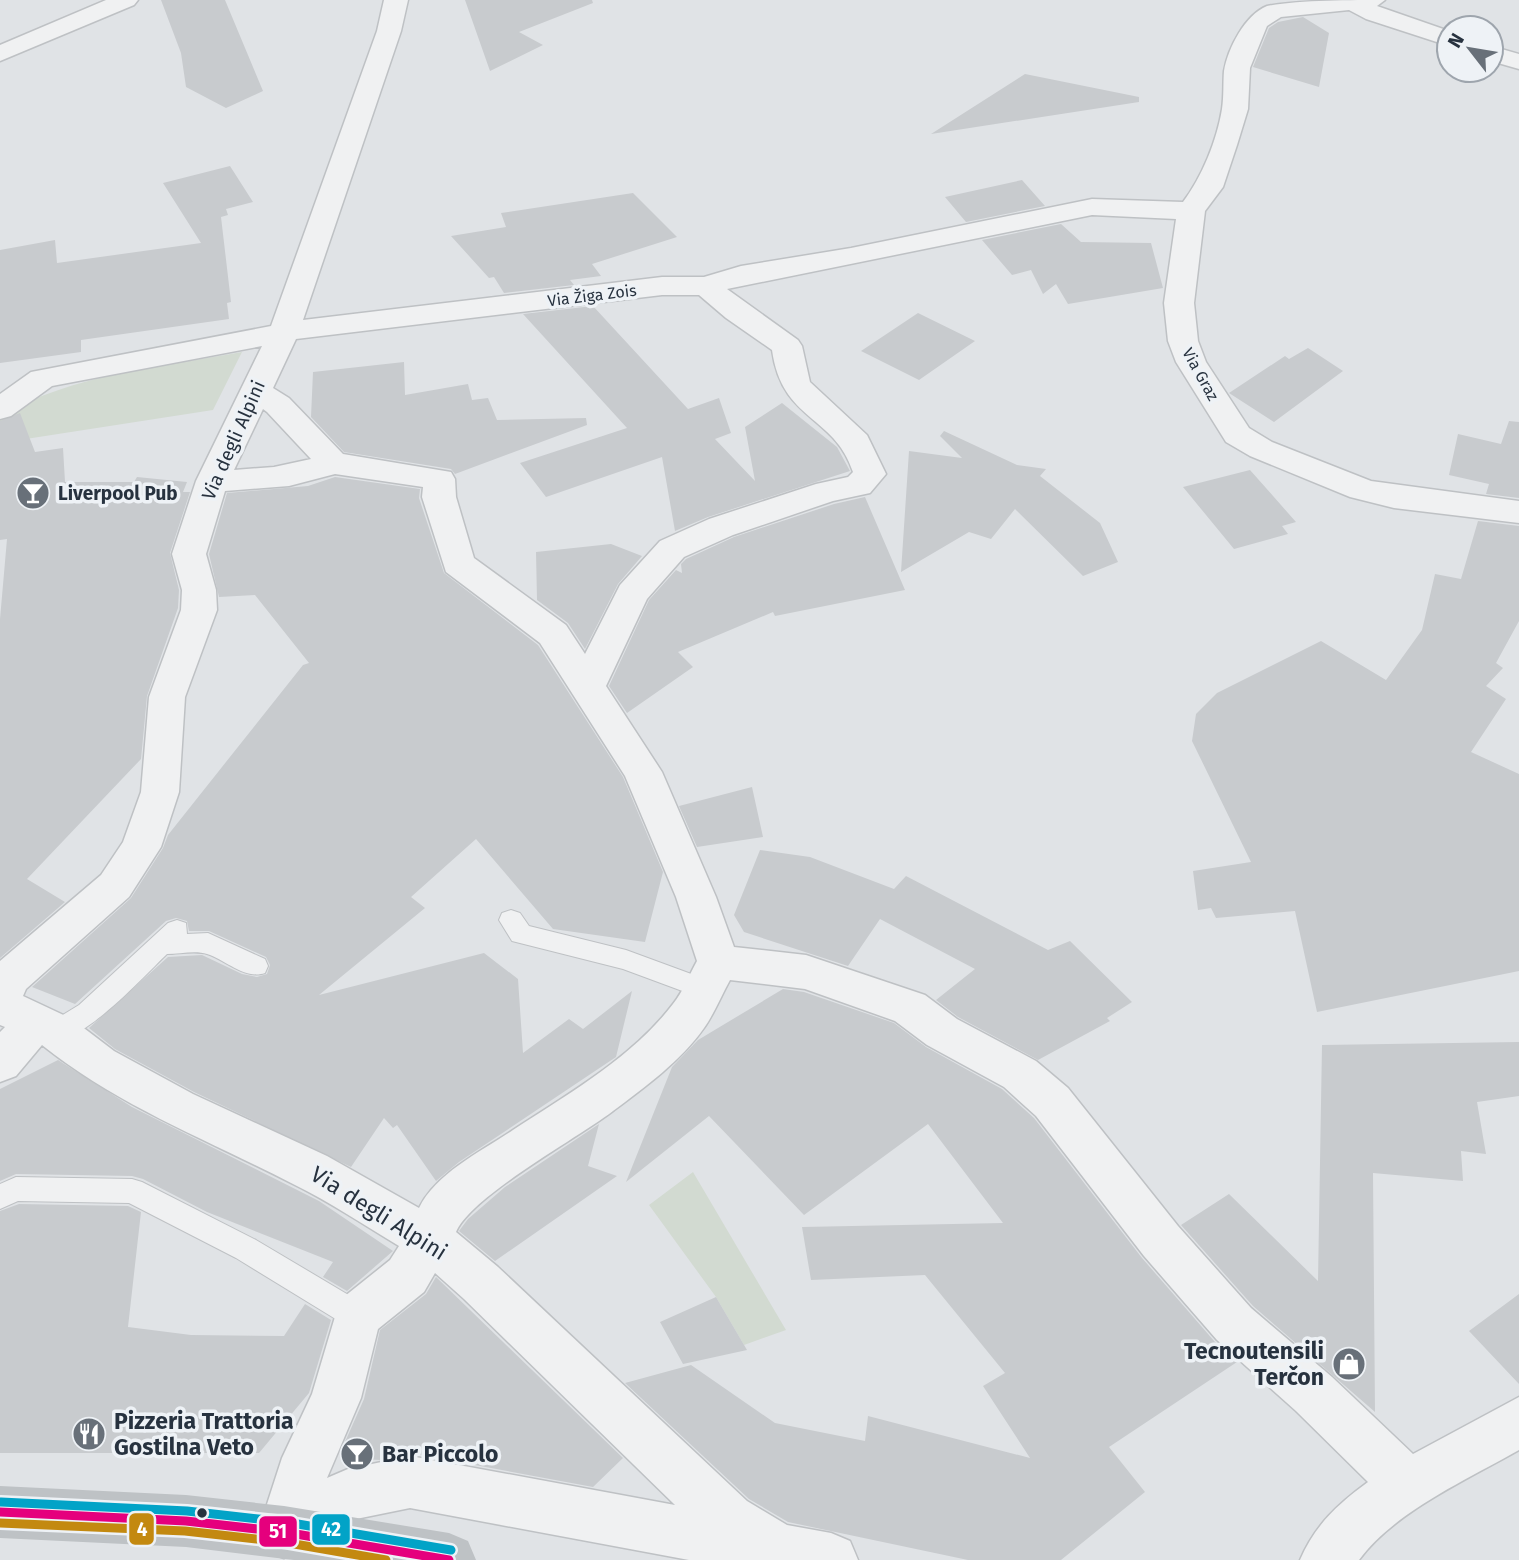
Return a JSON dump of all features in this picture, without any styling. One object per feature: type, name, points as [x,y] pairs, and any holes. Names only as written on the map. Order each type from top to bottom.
[{"type":"main road","points":[[0,1512],[186,1521],[284,1532],[449,1560]]},
{"type":"street","points":[[0,54],[126,0]]},
{"type":"street","name":"Via degli Alpini","points":[[396,0],[389,31],[283,334],[212,481],[189,554],[199,590],[199,610],[167,697],[160,792],[141,847],[114,886],[8,979],[23,1015],[98,1064],[177,1108],[311,1170],[430,1239],[481,1283],[728,1520],[773,1547]]},
{"type":"street","points":[[1270,5],[1364,1],[1374,14],[1435,34]]},
{"type":"street","name":"Via Graz","points":[[1270,5],[1256,22],[1246,41],[1237,68],[1235,109],[1224,145],[1209,187],[1191,211],[1180,303],[1183,341],[1191,362],[1237,435],[1261,449],[1362,490],[1394,497],[1519,512]]},
{"type":"street","name":"Via Žiga Zois","points":[[0,409],[42,379],[307,328],[662,286],[706,286],[741,275],[851,257],[1092,207],[1191,211]]},
{"type":"street","points":[[587,687],[632,593],[672,549],[722,527],[828,491],[858,486],[870,474],[864,450],[846,429],[816,408],[794,382],[787,346],[736,312],[706,286]]},
{"type":"street","points":[[255,390],[278,405],[333,463]]},
{"type":"street","points":[[212,481],[252,481],[289,476],[333,463],[439,479],[439,497],[457,564],[553,634],[653,793],[696,897],[711,976],[689,1016],[653,1053],[597,1098],[531,1141],[459,1194],[442,1210],[430,1239],[407,1276],[357,1317],[335,1398],[308,1458],[284,1532]]},
{"type":"street","points":[[711,976],[806,972],[909,1008],[942,1032],[1020,1074],[1052,1102],[1161,1241],[1234,1324],[1314,1394],[1408,1485]]},
{"type":"street","points":[[0,1063],[23,1015]]},
{"type":"street","points":[[1327,1560],[1352,1526],[1408,1485],[1519,1422]]},
{"type":"street","points":[[284,1532],[348,1494],[410,1482],[773,1547],[831,1560]]},
{"type":"lane","points":[[510,920],[520,934],[626,960],[711,976]]},
{"type":"lane","points":[[23,1015],[88,1012],[171,937],[208,943],[256,967]]},
{"type":"lane","points":[[0,1197],[16,1189],[132,1191],[235,1243],[357,1317]]},
{"type":"shaded area","points":[[242,352],[213,410],[0,443],[0,416],[57,390],[118,374]]},
{"type":"shaded area","points":[[693,1172],[786,1330],[744,1345],[716,1297],[649,1205]]},
{"type":"building","points":[[161,0],[225,0],[263,91],[226,108],[186,87],[181,53]]},
{"type":"building","points":[[465,0],[592,0],[593,3],[519,32],[543,45],[490,71]]},
{"type":"building","points":[[1303,17],[1329,33],[1319,87],[1253,67],[1269,28],[1278,22]]},
{"type":"building","points":[[1025,74],[1139,97],[1139,102],[931,134]]},
{"type":"building","points":[[230,166],[253,202],[226,209],[228,215],[221,217],[231,302],[227,303],[229,319],[81,340],[81,352],[0,363],[0,250],[55,240],[57,263],[201,243],[163,183]]},
{"type":"building","points":[[1022,180],[1045,206],[966,222],[945,197]]},
{"type":"building","points":[[633,193],[677,237],[592,264],[601,276],[570,280],[574,285],[504,293],[494,277],[489,278],[451,236],[506,227],[501,213]]},
{"type":"building","points":[[1061,224],[1081,242],[1151,243],[1163,288],[1068,304],[1056,284],[1043,294],[1031,270],[1012,275],[982,240]]},
{"type":"building","points":[[593,306],[688,409],[719,398],[731,433],[715,439],[755,481],[745,427],[782,403],[837,447],[850,471],[708,517],[675,531],[662,457],[546,497],[520,463],[627,428],[523,314]]},
{"type":"building","points":[[918,313],[975,341],[919,380],[861,351]]},
{"type":"building","points":[[1308,348],[1343,371],[1274,422],[1229,393],[1285,356],[1289,359]]},
{"type":"building","points":[[404,362],[405,395],[468,384],[472,400],[488,398],[497,420],[586,418],[587,425],[455,474],[451,469],[344,452],[311,417],[313,372]]},
{"type":"building","points":[[20,413],[35,452],[63,448],[65,482],[134,482],[137,477],[187,482],[183,492],[190,492],[170,553],[179,590],[178,608],[147,696],[141,759],[27,879],[65,902],[0,958],[0,619],[7,539],[0,540],[0,421]]},
{"type":"building","points":[[1509,421],[1519,422],[1519,498],[1486,494],[1489,484],[1449,475],[1458,434],[1501,444]]},
{"type":"building","points":[[944,431],[1017,465],[1046,469],[1040,476],[1100,523],[1118,562],[1083,576],[1015,509],[991,539],[969,532],[901,572],[909,451],[962,458],[940,436]]},
{"type":"building","points":[[1250,470],[1296,522],[1282,526],[1288,534],[1234,549],[1183,487]]},
{"type":"building","points":[[335,477],[420,489],[419,498],[444,573],[538,645],[623,777],[663,872],[645,942],[553,929],[476,839],[411,897],[425,908],[319,995],[484,953],[518,979],[523,1053],[569,1019],[583,1029],[632,991],[616,1057],[459,1162],[436,1181],[397,1125],[393,1128],[384,1118],[351,1167],[194,1092],[115,1049],[89,1028],[168,957],[202,955],[242,974],[257,977],[267,974],[270,965],[266,957],[209,931],[189,931],[187,921],[176,918],[166,921],[75,1004],[32,987],[131,898],[163,848],[168,835],[303,665],[309,663],[255,595],[219,597],[209,554],[227,493],[308,486]]},
{"type":"building","points":[[865,497],[905,590],[775,616],[773,612],[678,652],[693,667],[627,713],[609,686],[649,600],[676,570],[682,573],[681,564],[686,559],[734,537],[834,504]]},
{"type":"building","points":[[1478,521],[1519,526],[1519,621],[1496,663],[1503,668],[1486,686],[1506,699],[1471,752],[1519,774],[1519,971],[1317,1012],[1295,911],[1216,918],[1211,908],[1198,910],[1193,871],[1251,862],[1192,741],[1196,714],[1217,693],[1321,641],[1386,680],[1422,630],[1435,574],[1461,579]]},
{"type":"building","points":[[611,544],[642,556],[618,584],[585,649],[568,623],[537,600],[536,552]]},
{"type":"building","points":[[752,787],[763,837],[697,847],[679,806]]},
{"type":"building","points":[[760,850],[810,857],[894,889],[906,876],[1048,950],[1070,941],[1132,1002],[1107,1018],[1110,1021],[1038,1060],[958,1017],[936,1000],[975,969],[880,919],[848,966],[744,932],[734,915]]},
{"type":"building","points":[[783,989],[804,992],[894,1023],[926,1047],[1002,1089],[1034,1118],[1142,1258],[1215,1342],[1237,1362],[1109,1447],[1145,1492],[1061,1560],[968,1560],[788,1522],[749,1499],[625,1383],[691,1365],[775,1423],[865,1441],[868,1416],[1030,1458],[983,1386],[1005,1373],[925,1275],[811,1280],[802,1227],[1003,1223],[928,1124],[804,1215],[709,1116],[626,1182],[672,1067],[698,1040]]},
{"type":"building","points":[[1519,1042],[1519,1096],[1477,1102],[1486,1154],[1461,1151],[1463,1181],[1373,1173],[1375,1412],[1253,1306],[1181,1225],[1229,1194],[1318,1281],[1322,1045]]},
{"type":"building","points":[[58,1060],[132,1107],[319,1201],[393,1251],[347,1291],[323,1277],[333,1262],[207,1212],[143,1179],[132,1176],[16,1174],[0,1181],[0,1089]]},
{"type":"building","points":[[599,1124],[588,1166],[617,1176],[495,1261],[459,1231],[468,1219],[505,1187]]},
{"type":"building","points":[[19,1204],[128,1206],[141,1212],[128,1327],[191,1335],[284,1336],[305,1304],[331,1320],[309,1393],[259,1453],[0,1453],[0,1211]]},
{"type":"building","points":[[436,1277],[623,1458],[593,1487],[410,1453],[380,1460],[343,1458],[345,1442],[364,1399],[380,1330],[426,1294]]},
{"type":"building","points":[[1519,1294],[1519,1384],[1469,1331]]},
{"type":"building","points":[[716,1297],[747,1350],[683,1364],[660,1322]]},
{"type":"transit line","name":"42","points":[[1,1502],[187,1511],[286,1522],[451,1550]]},
{"type":"transit line","name":"51","points":[[0,1512],[186,1521],[284,1532],[449,1560]]},
{"type":"transit line","name":"4","points":[[0,1523],[185,1531],[283,1542],[386,1560]]},
{"type":"place","name":"Liverpool Pub","points":[[33,493]]},
{"type":"place","name":"Tecnoutensili Terčon","points":[[1349,1364]]},
{"type":"place","name":"Pizzeria Trattoria Gostilna Veto","points":[[89,1434]]},
{"type":"place","name":"Bar Piccolo","points":[[357,1454]]}]
